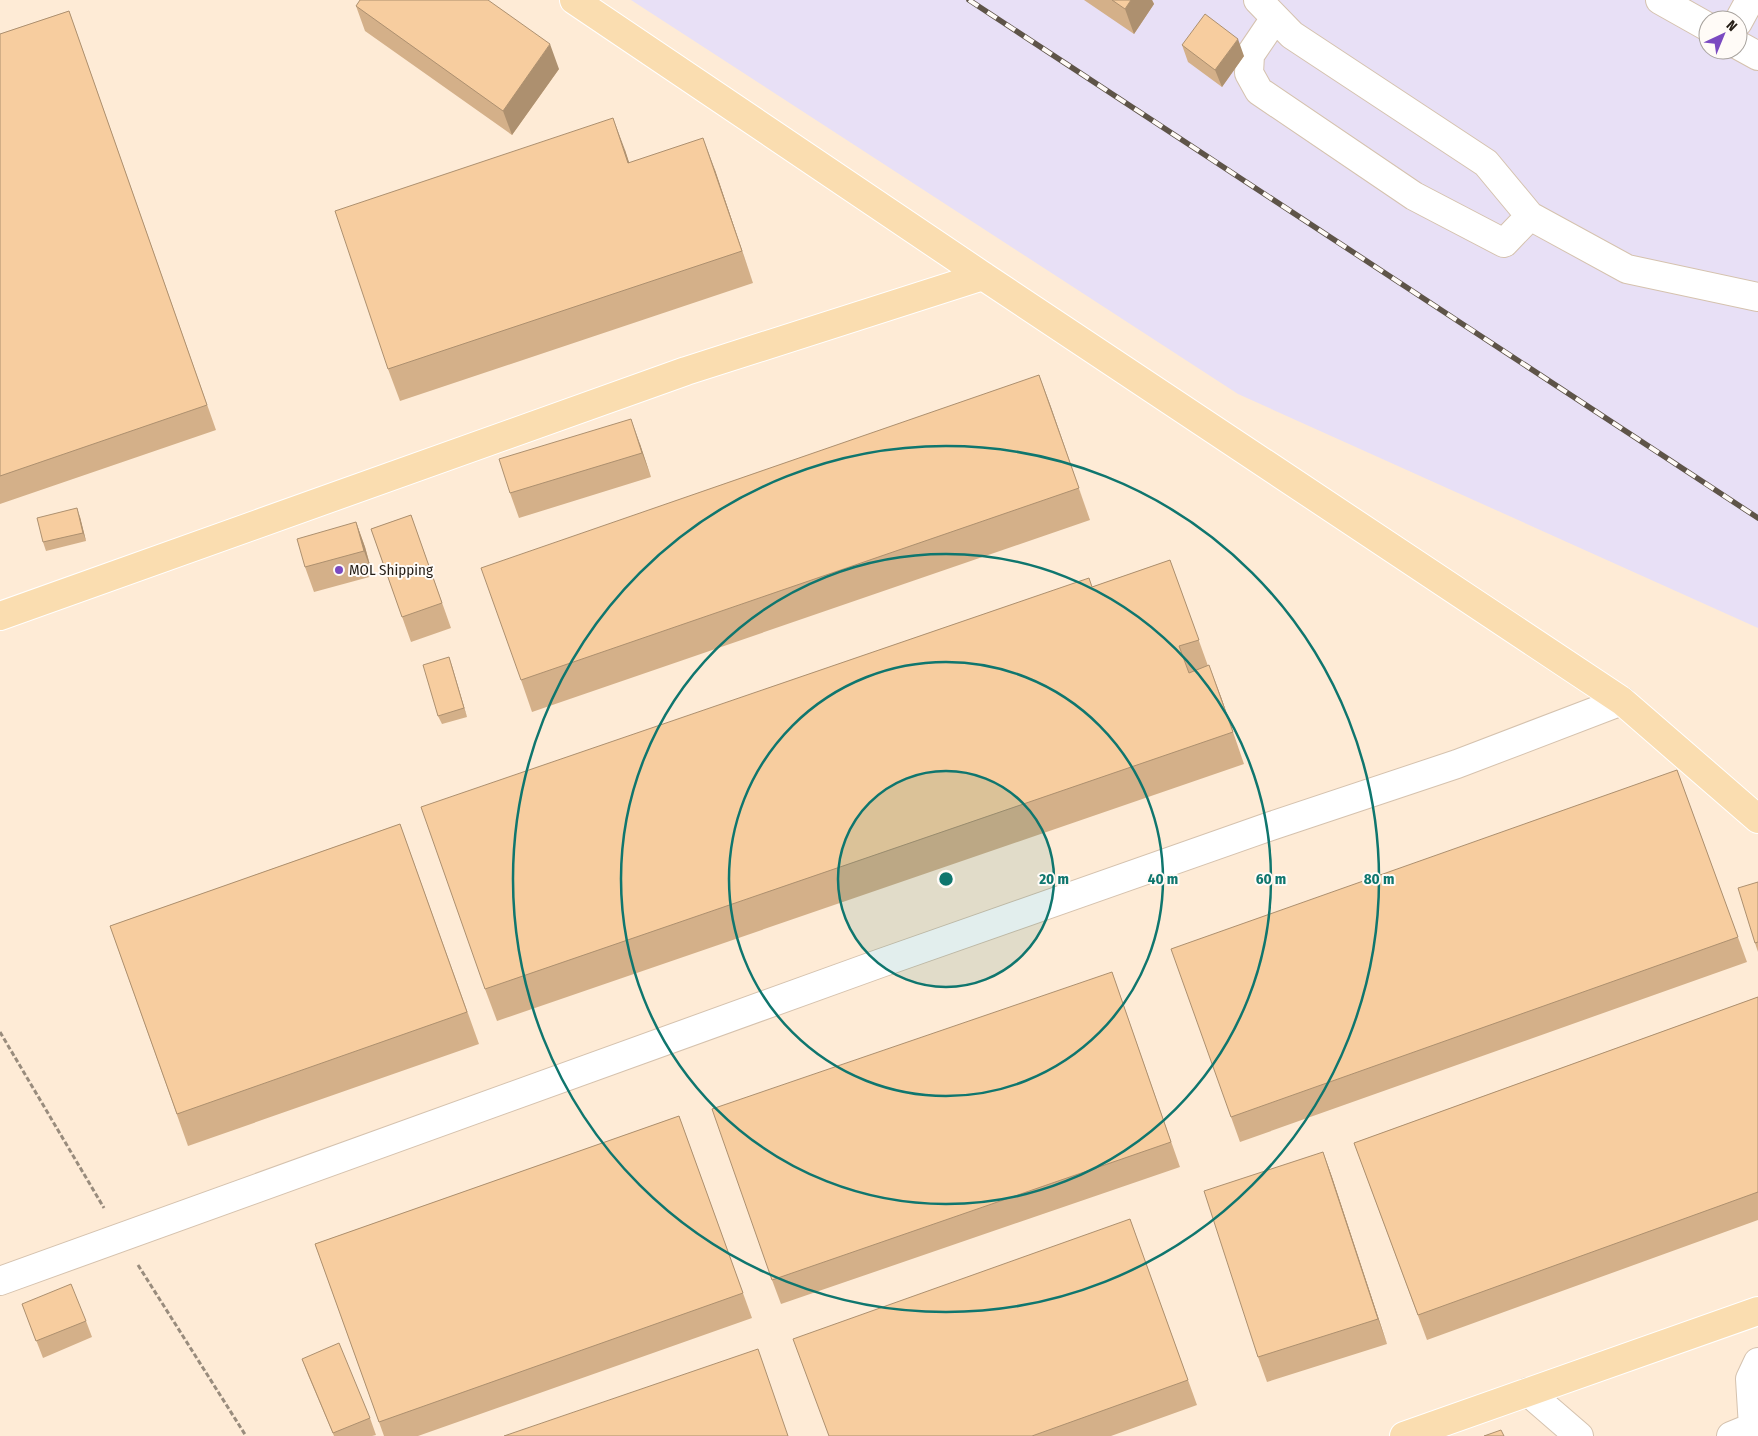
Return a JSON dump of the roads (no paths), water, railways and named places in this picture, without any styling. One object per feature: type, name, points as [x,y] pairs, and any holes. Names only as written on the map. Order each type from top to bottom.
[{"type":"main road","points":[[574,0],[982,276],[1622,701],[1758,819]]},
{"type":"main road","points":[[0,616],[686,371],[982,276]]},
{"type":"main road","points":[[1404,1436],[1758,1311]]},
{"type":"street","points":[[1660,0],[1698,22]]},
{"type":"street","points":[[1530,216],[1504,243],[1414,196],[1260,91],[1249,73],[1250,55],[1266,9],[1292,35],[1486,163],[1530,216],[1627,269],[1758,297]]},
{"type":"street","points":[[0,1280],[882,964],[1262,830],[1457,764],[1622,701]]},
{"type":"street","points":[[1746,1433],[1750,1379],[1758,1362]]},
{"type":"street","points":[[1528,1392],[1579,1436]]},
{"type":"railway","points":[[969,0],[1758,518]]},
{"type":"place","name":"MOL Shipping","points":[[339,570]]}]
